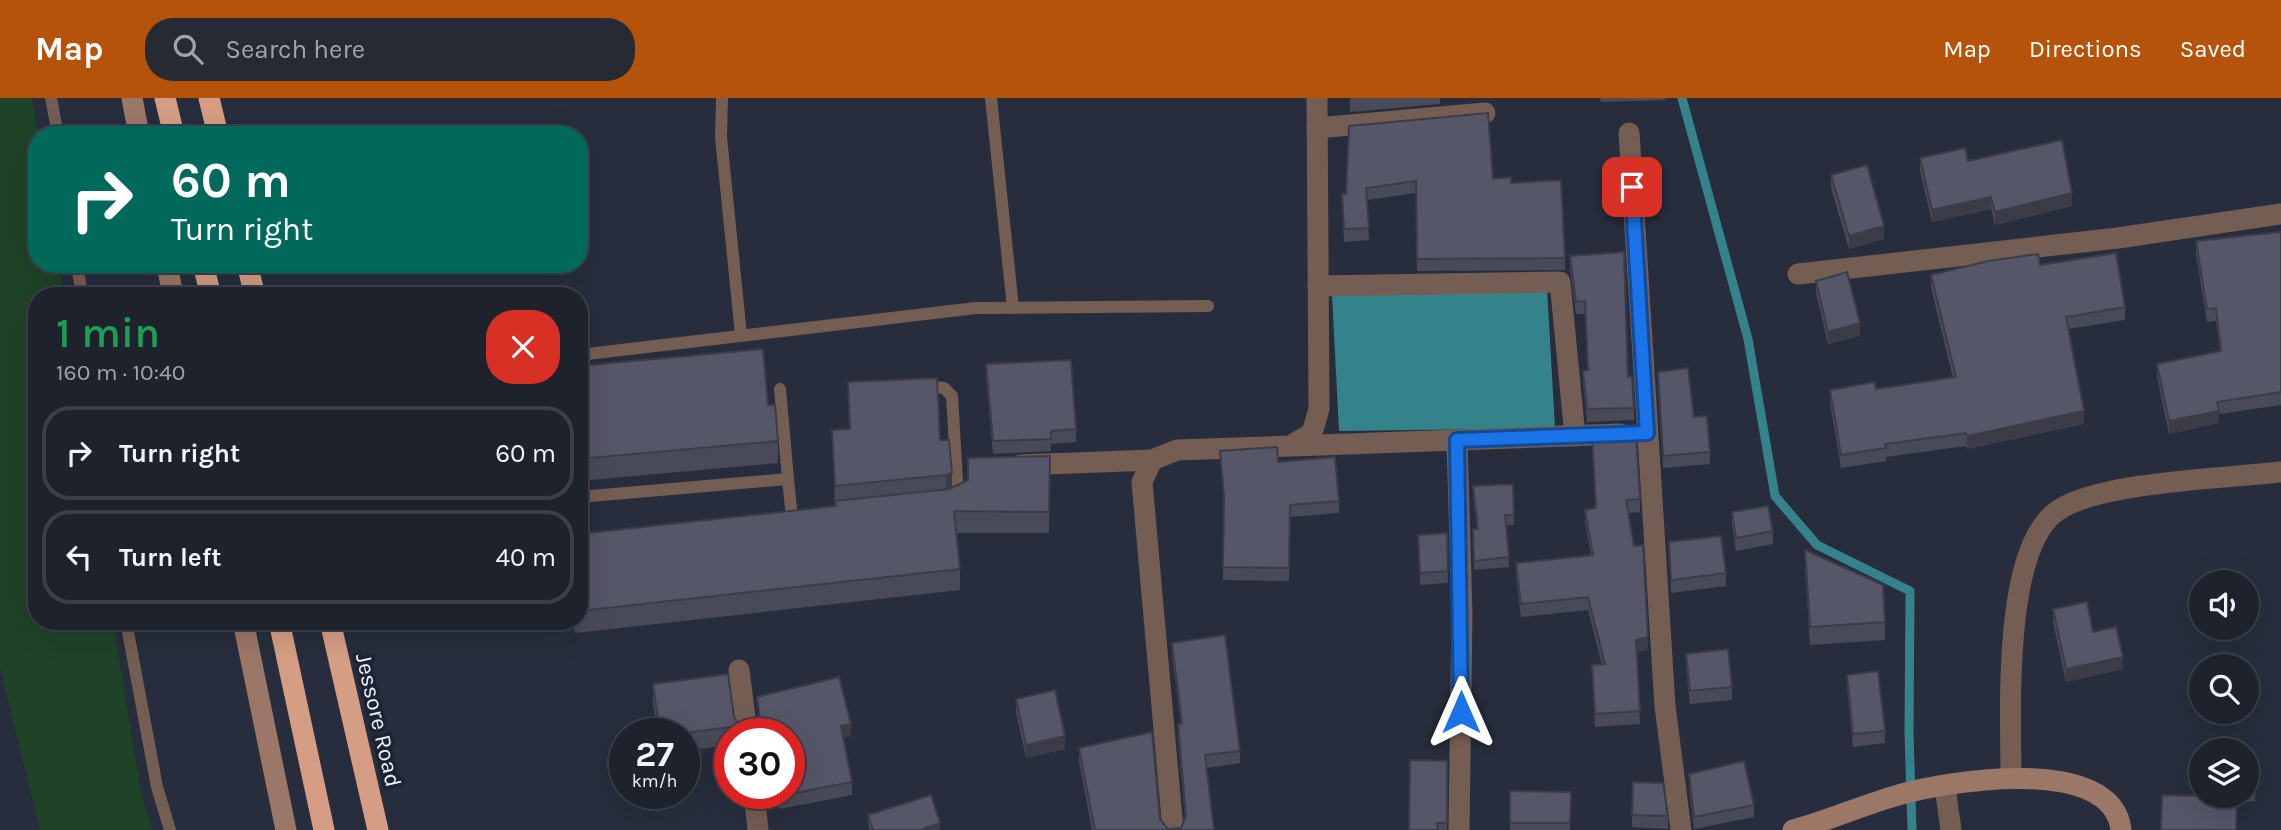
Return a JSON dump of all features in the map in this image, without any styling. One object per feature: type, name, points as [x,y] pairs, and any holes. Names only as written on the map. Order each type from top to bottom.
[{"type":"highway","points":[[165,98],[172,126]]},
{"type":"highway","points":[[209,98],[216,126]]},
{"type":"highway","points":[[281,630],[324,830]]},
{"type":"highway","name":"Jessore Road","points":[[332,630],[378,830]]},
{"type":"street","points":[[132,98],[137,126]]},
{"type":"street","points":[[1290,446],[1312,433],[1319,409],[1317,98]]},
{"type":"street","points":[[1317,128],[1485,113]]},
{"type":"street","points":[[1629,133],[1665,706],[1681,830]]},
{"type":"street","points":[[1798,274],[2118,238],[2281,214]]},
{"type":"street","points":[[1318,286],[1560,282],[1575,436]]},
{"type":"street","points":[[999,467],[1152,460],[1177,450],[1647,433]]},
{"type":"street","points":[[1457,440],[1462,613],[1459,830]]},
{"type":"street","points":[[1152,460],[1142,482],[1173,830]]},
{"type":"street","points":[[2011,778],[2011,678],[2018,593],[2041,526],[2058,510],[2095,494],[2281,472]]},
{"type":"street","points":[[245,630],[286,830]]},
{"type":"street","points":[[739,670],[745,718]]},
{"type":"street","points":[[1793,830],[1829,821],[1895,796],[2011,778],[2058,780],[2091,791],[2109,802],[2120,818],[2121,830]]},
{"type":"street","points":[[1938,788],[1951,830]]},
{"type":"street","points":[[756,809],[758,830]]},
{"type":"lane","points":[[51,98],[56,126]]},
{"type":"lane","points":[[722,98],[721,137],[741,335]]},
{"type":"lane","points":[[991,98],[1013,308]]},
{"type":"lane","points":[[588,354],[883,317],[1013,308],[1208,306]]},
{"type":"lane","points":[[911,386],[944,388],[952,396],[961,496],[948,502]]},
{"type":"lane","points":[[779,389],[793,517]]},
{"type":"lane","points":[[588,496],[788,479]]},
{"type":"lane","points":[[128,630],[157,787],[170,830]]},
{"type":"shaded area","points":[[0,98],[32,98],[37,126],[28,126],[28,273],[61,273],[63,287],[28,287],[28,630],[114,630],[141,791],[152,830],[40,830],[0,668]]},
{"type":"shaded area","points":[[1547,288],[1555,428],[1339,431],[1332,295]]},
{"type":"building","points":[[1488,113],[1493,179],[1511,177],[1511,183],[1561,180],[1565,258],[1417,259],[1416,181],[1366,188],[1369,228],[1344,229],[1342,194],[1346,194],[1349,126]]},
{"type":"building","points":[[2062,140],[2072,193],[1995,212],[1991,197],[1932,210],[1920,158],[1965,148],[1968,161]]},
{"type":"building","points":[[1867,165],[1884,226],[1849,236],[1831,175]]},
{"type":"building","points":[[2281,232],[2281,392],[2217,402],[2219,411],[2169,421],[2157,364],[2221,351],[2216,308],[2207,309],[2196,241]]},
{"type":"building","points":[[1624,252],[1628,377],[1632,376],[1634,408],[1587,409],[1583,371],[1588,370],[1585,301],[1576,302],[1570,256]]},
{"type":"building","points":[[2116,253],[2125,307],[2066,317],[2084,411],[1967,436],[1966,433],[1885,444],[1886,448],[1841,455],[1830,390],[1875,382],[1876,389],[1956,377],[1931,275],[1988,261],[2038,254],[2040,265]]},
{"type":"building","points":[[1847,272],[1860,323],[1828,332],[1816,281]]},
{"type":"building","points":[[763,349],[768,405],[775,405],[778,441],[588,458],[588,365]]},
{"type":"building","points":[[1071,360],[1076,429],[1051,431],[1051,439],[993,441],[986,364]]},
{"type":"building","points":[[1688,368],[1694,417],[1707,416],[1710,452],[1663,456],[1658,372]]},
{"type":"building","points":[[937,378],[940,440],[949,440],[952,473],[835,486],[832,430],[850,429],[848,382]]},
{"type":"building","points":[[1636,434],[1640,499],[1626,500],[1634,546],[1643,545],[1648,637],[1636,640],[1640,711],[1595,714],[1592,665],[1605,664],[1588,597],[1521,604],[1516,563],[1593,555],[1585,510],[1596,508],[1592,435]]},
{"type":"building","points":[[1277,447],[1278,462],[1335,457],[1339,501],[1290,505],[1289,568],[1223,567],[1224,496],[1220,451]]},
{"type":"building","points":[[1050,456],[1049,512],[954,511],[960,569],[588,610],[588,533],[836,506],[835,501],[949,489],[968,480],[968,458]]},
{"type":"building","points":[[1513,484],[1514,515],[1505,515],[1509,557],[1474,561],[1473,529],[1478,529],[1473,486]]},
{"type":"building","points":[[1768,506],[1773,531],[1736,538],[1732,512]]},
{"type":"building","points":[[1447,533],[1448,571],[1420,573],[1418,535]]},
{"type":"building","points":[[1721,536],[1726,573],[1671,580],[1669,542]]},
{"type":"building","points":[[1805,550],[1883,585],[1885,622],[1810,627]]},
{"type":"building","points":[[2087,602],[2093,632],[2116,627],[2123,657],[2066,669],[2053,609]]},
{"type":"building","points":[[1225,635],[1240,751],[1205,755],[1214,830],[1095,830],[1079,748],[1152,732],[1160,819],[1168,829],[1181,828],[1186,816],[1178,724],[1182,724],[1172,643]]},
{"type":"building","points":[[1728,649],[1732,687],[1690,691],[1686,654]]},
{"type":"building","points":[[1878,671],[1885,731],[1853,734],[1847,675]]},
{"type":"building","points":[[728,674],[735,718],[714,718],[714,729],[700,731],[700,718],[658,718],[653,684]]},
{"type":"building","points":[[839,677],[851,724],[841,726],[852,782],[805,791],[805,718],[760,718],[757,697]]},
{"type":"building","points":[[1055,690],[1065,736],[1026,745],[1016,699]]},
{"type":"building","points":[[1410,760],[1447,761],[1447,823],[1437,823],[1438,830],[1409,830]]},
{"type":"building","points":[[1744,761],[1754,805],[1694,817],[1689,774]]},
{"type":"building","points":[[1633,782],[1663,783],[1668,816],[1632,815]]},
{"type":"building","points":[[1510,791],[1571,792],[1570,823],[1510,823]]},
{"type":"building","points":[[931,795],[940,823],[921,830],[873,830],[868,815]]},
{"type":"building","points":[[2162,795],[2189,796],[2189,808],[2237,808],[2236,830],[2161,830]]},
{"type":"waterway","points":[[1682,98],[1748,339],[1775,496],[1817,545],[1910,591],[1909,733],[1912,830]]},
{"type":"route","points":[[1461,712],[1462,613],[1457,440],[1647,433],[1632,187]]}]
